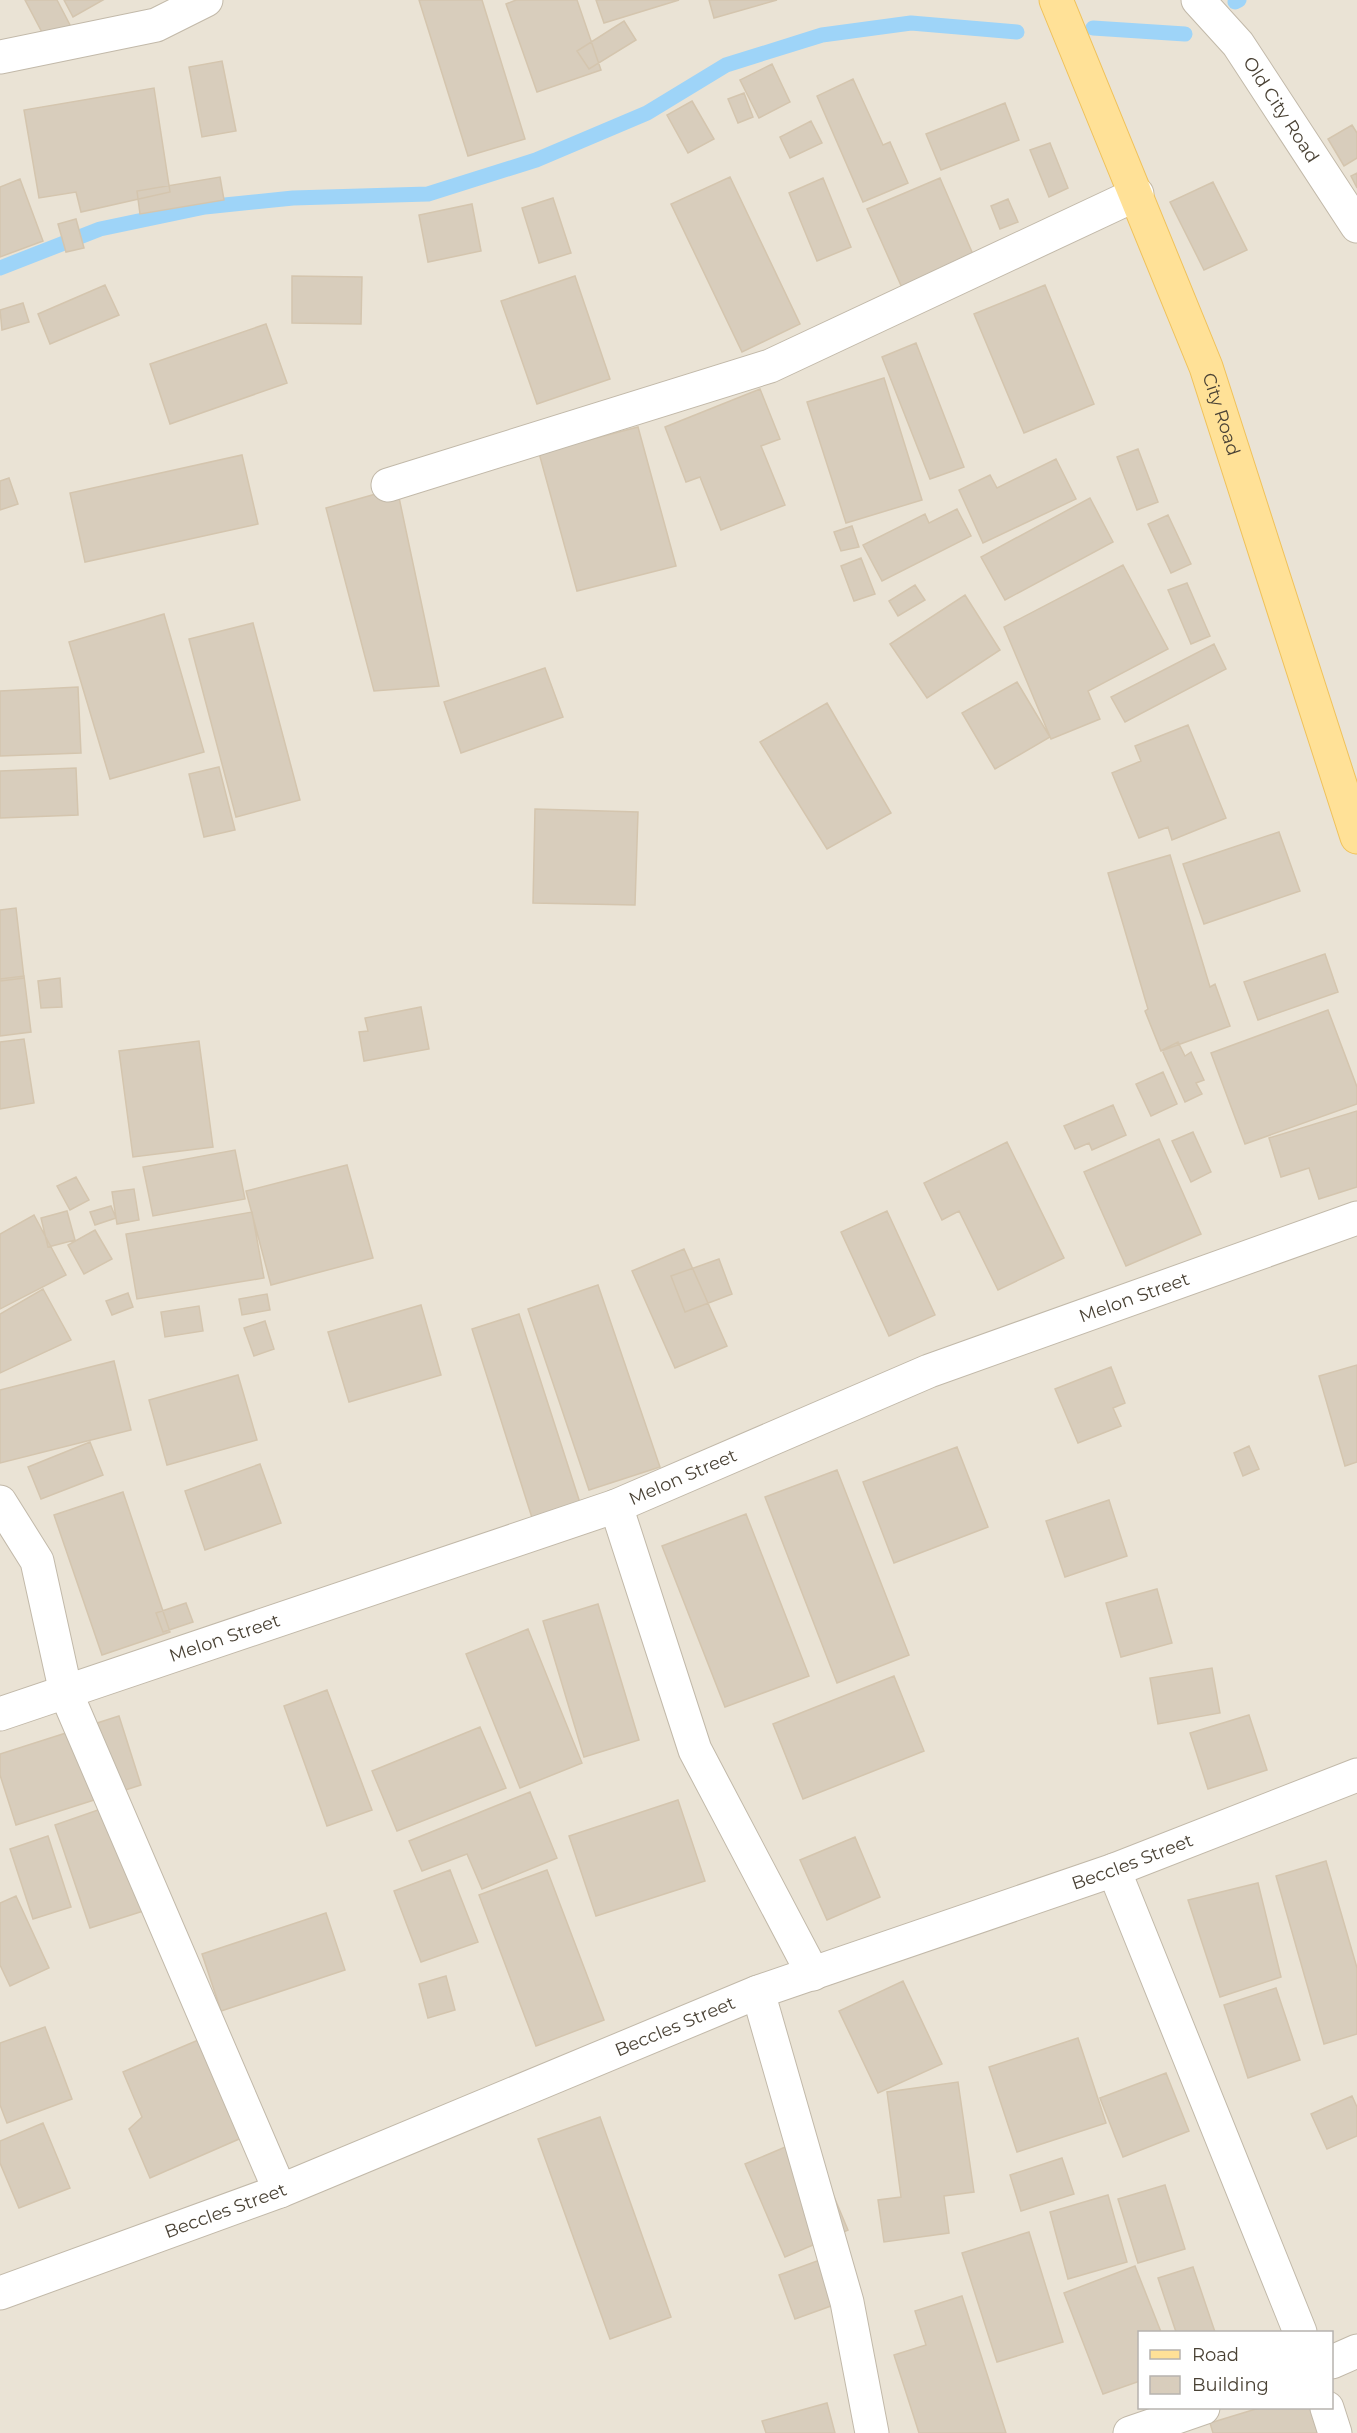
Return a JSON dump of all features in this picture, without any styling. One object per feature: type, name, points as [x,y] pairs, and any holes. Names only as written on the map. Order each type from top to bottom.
[{"type":"main road","name":"City Road","points":[[1056,0],[1206,367],[1357,837]]},
{"type":"street","points":[[0,57],[156,25],[206,0]]},
{"type":"street","name":"Old City Road","points":[[1198,0],[1238,44],[1357,226]]},
{"type":"street","points":[[388,485],[770,366],[1137,194]]},
{"type":"street","name":"Melon Street","points":[[0,1714],[616,1506],[929,1371],[1357,1218]]},
{"type":"street","points":[[0,1502],[37,1561],[66,1693],[280,2191]]},
{"type":"street","points":[[616,1506],[695,1750],[813,1974]]},
{"type":"street","name":"Beccles Street","points":[[0,2293],[280,2191],[758,1992],[1114,1870],[1357,1775]]},
{"type":"street","points":[[1114,1870],[1300,2331]]},
{"type":"street","points":[[758,1992],[847,2302],[872,2433]]},
{"type":"street","points":[[1333,2362],[1357,2351]]},
{"type":"street","points":[[1130,2433],[1200,2409]]},
{"type":"street","points":[[1327,2409],[1335,2433]]},
{"type":"shaded area","points":[[0,0],[1357,0],[1357,2433],[0,2433]]},
{"type":"building","points":[[25,0],[57,0],[70,25],[45,38]]},
{"type":"building","points":[[64,0],[103,0],[73,17]]},
{"type":"building","points":[[419,0],[482,0],[525,139],[468,156]]},
{"type":"building","points":[[516,0],[577,0],[601,70],[537,92],[506,4]]},
{"type":"building","points":[[596,0],[679,0],[604,23]]},
{"type":"building","points":[[709,0],[777,0],[714,18]]},
{"type":"building","points":[[624,21],[636,40],[589,69],[577,51]]},
{"type":"building","points":[[222,61],[236,131],[202,137],[189,67]]},
{"type":"building","points":[[772,64],[790,102],[759,118],[740,80]]},
{"type":"building","points":[[853,79],[883,145],[890,142],[908,183],[863,202],[817,96]]},
{"type":"building","points":[[154,88],[170,192],[81,212],[76,192],[39,198],[24,110]]},
{"type":"building","points":[[744,93],[753,117],[738,123],[728,99]]},
{"type":"building","points":[[692,101],[714,139],[688,153],[667,115]]},
{"type":"building","points":[[1005,103],[1019,140],[941,170],[926,134]]},
{"type":"building","points":[[811,121],[822,143],[790,158],[780,137]]},
{"type":"building","points":[[1352,125],[1357,133],[1357,158],[1344,166],[1328,139]]},
{"type":"building","points":[[1050,143],[1068,188],[1049,197],[1030,150]]},
{"type":"building","points":[[1357,173],[1357,188],[1351,176]]},
{"type":"building","points":[[220,177],[224,200],[140,214],[137,191]]},
{"type":"building","points":[[730,177],[800,324],[742,352],[671,204]]},
{"type":"building","points":[[823,178],[851,247],[817,261],[789,193]]},
{"type":"building","points":[[940,178],[975,259],[903,290],[867,209]]},
{"type":"building","points":[[20,179],[43,241],[0,257],[0,187]]},
{"type":"building","points":[[1213,182],[1247,250],[1204,270],[1170,202]]},
{"type":"building","points":[[553,198],[571,253],[539,263],[522,208]]},
{"type":"building","points":[[1008,199],[1018,222],[1000,229],[991,206]]},
{"type":"building","points":[[472,204],[481,251],[428,262],[419,215]]},
{"type":"building","points":[[76,219],[84,248],[66,252],[58,224]]},
{"type":"building","points":[[292,276],[362,277],[361,324],[292,323]]},
{"type":"building","points":[[575,276],[610,379],[537,404],[501,301]]},
{"type":"building","points":[[105,285],[119,315],[50,344],[38,314]]},
{"type":"building","points":[[1045,285],[1094,404],[1024,433],[974,314]]},
{"type":"building","points":[[23,303],[29,322],[2,330],[0,310]]},
{"type":"building","points":[[266,324],[287,383],[170,424],[150,364]]},
{"type":"building","points":[[916,343],[964,467],[930,479],[882,357]]},
{"type":"building","points":[[884,378],[922,500],[846,523],[807,402]]},
{"type":"building","points":[[760,389],[780,439],[761,446],[785,505],[721,530],[700,477],[686,482],[665,427]]},
{"type":"building","points":[[638,427],[676,566],[577,591],[539,453]]},
{"type":"building","points":[[1138,449],[1158,502],[1137,510],[1117,457]]},
{"type":"building","points":[[242,455],[258,524],[85,562],[70,493]]},
{"type":"building","points":[[1056,459],[1076,499],[983,543],[959,490],[990,475],[997,488]]},
{"type":"building","points":[[9,478],[18,504],[0,510],[0,481]]},
{"type":"building","points":[[397,488],[439,686],[374,691],[326,508]]},
{"type":"building","points":[[1090,498],[1113,542],[1005,600],[981,557]]},
{"type":"building","points":[[957,509],[971,536],[882,581],[863,545],[925,514],[929,523]]},
{"type":"building","points":[[1168,515],[1191,564],[1171,573],[1148,524]]},
{"type":"building","points":[[852,526],[859,547],[841,551],[834,532]]},
{"type":"building","points":[[861,558],[875,594],[854,601],[841,566]]},
{"type":"building","points":[[1123,565],[1168,649],[1088,691],[1100,719],[1051,739],[1004,627]]},
{"type":"building","points":[[1187,583],[1210,636],[1191,644],[1168,590]]},
{"type":"building","points":[[915,585],[925,600],[898,616],[889,601]]},
{"type":"building","points":[[965,595],[1000,650],[927,698],[890,644]]},
{"type":"building","points":[[164,614],[204,752],[110,779],[69,642]]},
{"type":"building","points":[[253,623],[300,800],[236,817],[189,639]]},
{"type":"building","points":[[1214,644],[1226,669],[1125,722],[1111,697]]},
{"type":"building","points":[[545,668],[563,717],[461,753],[444,702]]},
{"type":"building","points":[[1017,682],[1050,737],[995,769],[962,713]]},
{"type":"building","points":[[78,687],[81,753],[0,756],[0,691]]},
{"type":"building","points":[[827,703],[891,813],[827,849],[760,742]]},
{"type":"building","points":[[1188,725],[1226,818],[1172,840],[1168,827],[1139,838],[1112,773],[1141,761],[1135,746]]},
{"type":"building","points":[[219,767],[235,830],[204,837],[189,774]]},
{"type":"building","points":[[76,768],[78,815],[0,818],[0,771]]},
{"type":"building","points":[[535,809],[638,812],[635,905],[533,903]]},
{"type":"building","points":[[1279,832],[1300,891],[1204,924],[1183,864]]},
{"type":"building","points":[[1170,855],[1210,987],[1215,984],[1230,1026],[1161,1051],[1145,1011],[1148,1009],[1108,873]]},
{"type":"building","points":[[16,908],[24,978],[0,981],[0,910]]},
{"type":"building","points":[[1325,954],[1338,992],[1258,1020],[1244,982]]},
{"type":"building","points":[[24,976],[31,1032],[0,1036],[0,979]]},
{"type":"building","points":[[60,978],[62,1007],[41,1008],[38,981]]},
{"type":"building","points":[[421,1007],[429,1049],[364,1061],[359,1032],[368,1031],[365,1018]]},
{"type":"building","points":[[1328,1010],[1357,1087],[1357,1104],[1245,1144],[1211,1053]]},
{"type":"building","points":[[24,1039],[34,1103],[0,1109],[0,1042]]},
{"type":"building","points":[[199,1041],[213,1147],[133,1157],[119,1051]]},
{"type":"building","points":[[1178,1042],[1185,1056],[1191,1052],[1204,1080],[1196,1083],[1202,1094],[1185,1102],[1162,1050]]},
{"type":"building","points":[[1163,1072],[1177,1104],[1151,1116],[1136,1084]]},
{"type":"building","points":[[1113,1105],[1126,1135],[1092,1150],[1089,1143],[1075,1149],[1064,1126]]},
{"type":"building","points":[[1357,1111],[1357,1187],[1319,1199],[1309,1168],[1281,1177],[1269,1138]]},
{"type":"building","points":[[1193,1132],[1211,1172],[1191,1182],[1172,1141]]},
{"type":"building","points":[[1159,1139],[1201,1234],[1126,1266],[1084,1172]]},
{"type":"building","points":[[1007,1142],[1064,1258],[998,1290],[959,1211],[942,1220],[924,1183]]},
{"type":"building","points":[[235,1150],[245,1199],[153,1216],[143,1167]]},
{"type":"building","points":[[347,1165],[373,1258],[271,1285],[246,1191]]},
{"type":"building","points":[[76,1177],[89,1200],[70,1210],[57,1186]]},
{"type":"building","points":[[134,1189],[139,1220],[117,1224],[112,1192]]},
{"type":"building","points":[[111,1206],[116,1218],[95,1225],[90,1212]]},
{"type":"building","points":[[67,1211],[75,1240],[48,1247],[41,1218]]},
{"type":"building","points":[[887,1211],[935,1315],[889,1336],[841,1232]]},
{"type":"building","points":[[252,1212],[264,1278],[137,1299],[126,1234]]},
{"type":"building","points":[[34,1215],[66,1275],[0,1309],[0,1234]]},
{"type":"building","points":[[95,1230],[112,1259],[84,1274],[68,1245]]},
{"type":"building","points":[[684,1249],[727,1346],[675,1368],[632,1271]]},
{"type":"building","points":[[719,1259],[732,1294],[685,1312],[671,1276]]},
{"type":"building","points":[[598,1285],[660,1467],[589,1490],[528,1309]]},
{"type":"building","points":[[43,1289],[71,1340],[0,1373],[0,1314]]},
{"type":"building","points":[[128,1293],[133,1307],[112,1315],[106,1301]]},
{"type":"building","points":[[267,1294],[270,1310],[242,1315],[239,1299]]},
{"type":"building","points":[[421,1305],[441,1375],[349,1402],[328,1332]]},
{"type":"building","points":[[199,1306],[203,1331],[165,1337],[161,1312]]},
{"type":"building","points":[[519,1314],[582,1509],[534,1524],[472,1329]]},
{"type":"building","points":[[265,1321],[274,1349],[254,1356],[244,1328]]},
{"type":"building","points":[[114,1361],[131,1430],[0,1463],[0,1390]]},
{"type":"building","points":[[1357,1365],[1357,1462],[1345,1466],[1319,1376]]},
{"type":"building","points":[[1111,1367],[1125,1403],[1113,1408],[1121,1426],[1078,1443],[1055,1389]]},
{"type":"building","points":[[238,1375],[257,1440],[167,1465],[149,1400]]},
{"type":"building","points":[[90,1442],[103,1475],[41,1499],[28,1467]]},
{"type":"building","points":[[1249,1446],[1259,1469],[1243,1476],[1234,1453]]},
{"type":"building","points":[[957,1447],[988,1527],[894,1563],[863,1482]]},
{"type":"building","points":[[260,1464],[281,1523],[205,1550],[185,1491]]},
{"type":"building","points":[[837,1470],[909,1655],[837,1683],[765,1497]]},
{"type":"building","points":[[123,1492],[170,1632],[102,1655],[54,1515]]},
{"type":"building","points":[[1109,1500],[1127,1556],[1065,1577],[1046,1521]]},
{"type":"building","points":[[746,1514],[809,1676],[725,1707],[662,1546]]},
{"type":"building","points":[[1157,1589],[1172,1643],[1121,1657],[1106,1603]]},
{"type":"building","points":[[186,1603],[193,1622],[163,1632],[156,1613]]},
{"type":"building","points":[[598,1604],[639,1740],[584,1757],[543,1621]]},
{"type":"building","points":[[528,1629],[582,1763],[520,1788],[466,1654]]},
{"type":"building","points":[[1212,1668],[1220,1713],[1158,1724],[1150,1678]]},
{"type":"building","points":[[894,1676],[924,1751],[803,1799],[773,1724]]},
{"type":"building","points":[[327,1690],[372,1810],[327,1826],[284,1706]]},
{"type":"building","points":[[1249,1715],[1267,1770],[1208,1789],[1190,1733]]},
{"type":"building","points":[[119,1716],[141,1785],[16,1825],[0,1775],[0,1754]]},
{"type":"building","points":[[480,1727],[506,1788],[397,1831],[372,1771]]},
{"type":"building","points":[[530,1792],[557,1858],[482,1889],[467,1854],[422,1871],[409,1841]]},
{"type":"building","points":[[678,1800],[705,1881],[596,1916],[569,1836]]},
{"type":"building","points":[[121,1802],[156,1907],[90,1928],[55,1825]]},
{"type":"building","points":[[48,1836],[71,1907],[33,1919],[10,1849]]},
{"type":"building","points":[[855,1837],[880,1897],[827,1920],[800,1860]]},
{"type":"building","points":[[1326,1861],[1357,1968],[1357,2034],[1324,2044],[1276,1876]]},
{"type":"building","points":[[450,1870],[478,1942],[421,1962],[394,1891]]},
{"type":"building","points":[[547,1870],[604,2020],[536,2046],[479,1895]]},
{"type":"building","points":[[1258,1883],[1281,1977],[1220,1997],[1188,1900]]},
{"type":"building","points":[[16,1896],[49,1968],[10,1986],[0,1965],[0,1903]]},
{"type":"building","points":[[326,1913],[345,1970],[221,2011],[202,1954]]},
{"type":"building","points":[[446,1976],[455,2010],[428,2018],[419,1984]]},
{"type":"building","points":[[903,1981],[942,2064],[878,2093],[839,2011]]},
{"type":"building","points":[[1276,1988],[1300,2060],[1248,2078],[1224,2005]]},
{"type":"building","points":[[45,2027],[72,2099],[7,2123],[0,2105],[0,2043]]},
{"type":"building","points":[[203,2038],[246,2136],[150,2178],[129,2129],[142,2117],[123,2072]]},
{"type":"building","points":[[1078,2038],[1106,2123],[1017,2152],[989,2067]]},
{"type":"building","points":[[1166,2073],[1189,2131],[1123,2157],[1100,2098]]},
{"type":"building","points":[[958,2082],[974,2192],[944,2196],[949,2233],[884,2242],[878,2200],[901,2197],[887,2092]]},
{"type":"building","points":[[1352,2096],[1357,2107],[1357,2136],[1327,2149],[1311,2114]]},
{"type":"building","points":[[600,2117],[671,2317],[610,2339],[538,2139]]},
{"type":"building","points":[[43,2123],[70,2188],[19,2208],[0,2163],[0,2141]]},
{"type":"building","points":[[809,2137],[848,2230],[785,2257],[745,2164]]},
{"type":"building","points":[[1062,2158],[1074,2194],[1021,2211],[1010,2175]]},
{"type":"building","points":[[1165,2185],[1185,2249],[1138,2263],[1118,2199]]},
{"type":"building","points":[[1108,2195],[1127,2262],[1068,2279],[1050,2212]]},
{"type":"building","points":[[1029,2232],[1063,2342],[997,2362],[962,2253]]},
{"type":"building","points":[[839,2253],[856,2297],[795,2319],[779,2275]]},
{"type":"building","points":[[1135,2266],[1161,2331],[1138,2331],[1138,2382],[1103,2394],[1064,2293]]},
{"type":"building","points":[[1193,2267],[1215,2331],[1176,2331],[1158,2278]]},
{"type":"building","points":[[962,2296],[1006,2433],[919,2433],[894,2355],[926,2345],[915,2311]]},
{"type":"building","points":[[827,2403],[835,2433],[766,2433],[762,2421]]},
{"type":"building","points":[[1256,2409],[1310,2409],[1318,2433],[1213,2433],[1210,2423]]},
{"type":"waterway","points":[[1235,2],[1239,0]]},
{"type":"waterway","points":[[0,268],[100,229],[205,207],[293,198],[428,194],[536,160],[647,113],[726,65],[822,35],[911,23],[1017,32]]},
{"type":"waterway","points":[[1093,28],[1185,34]]}]
